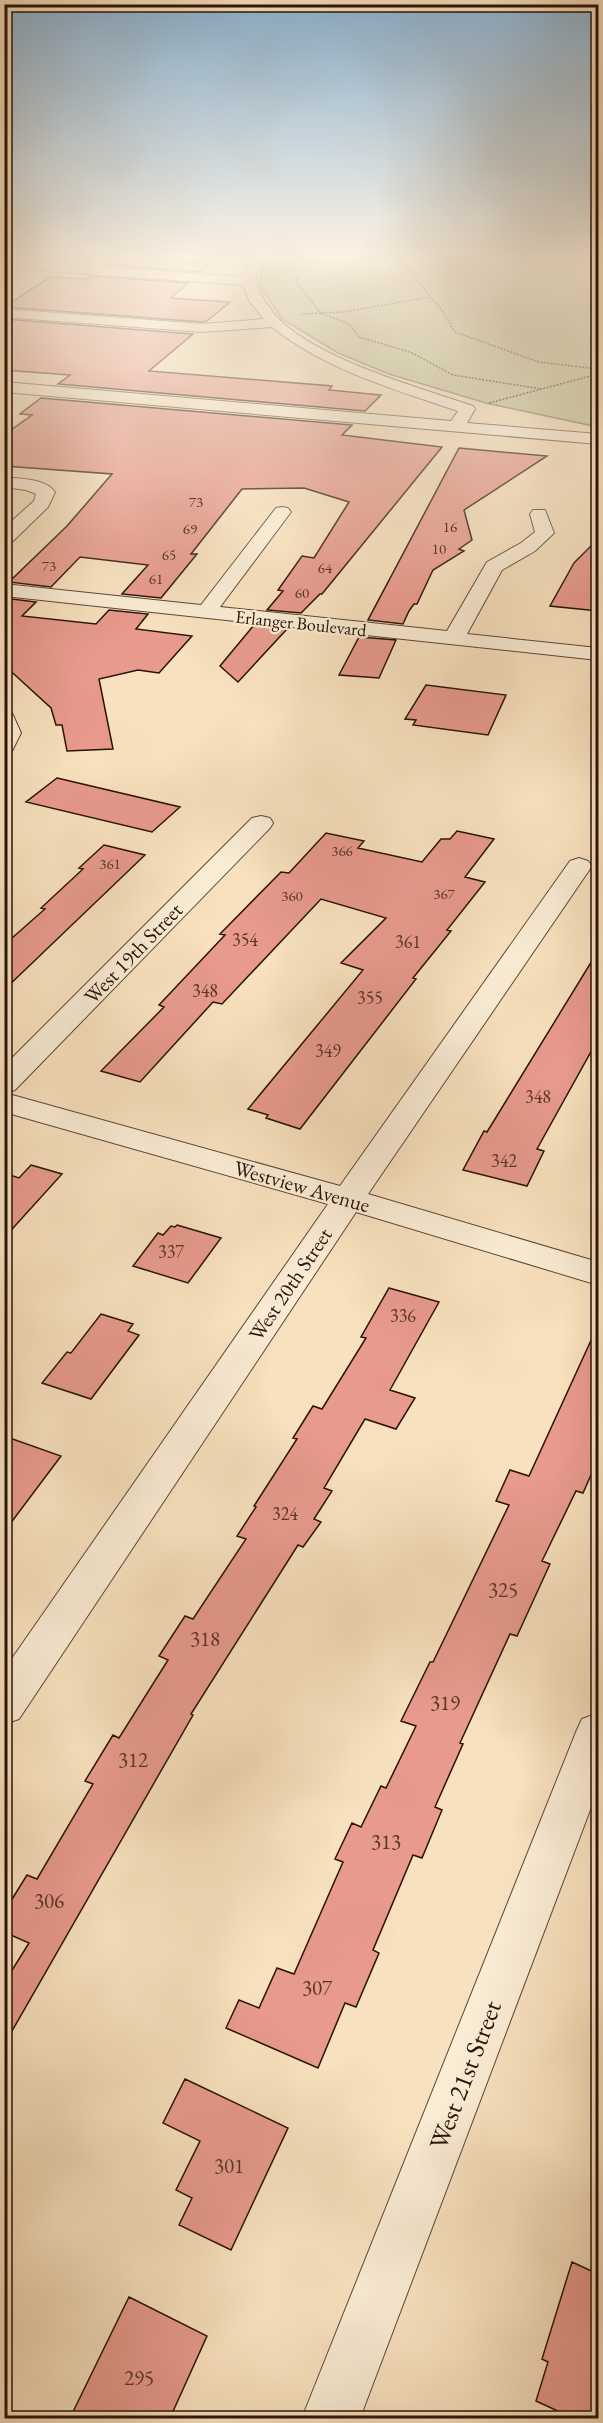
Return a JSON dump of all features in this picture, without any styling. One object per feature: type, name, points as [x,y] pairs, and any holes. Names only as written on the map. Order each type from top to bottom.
[{"type":"street","points":[[366,372],[467,409],[456,427]]},
{"type":"street","points":[[4,387],[598,439]]},
{"type":"street","points":[[4,483],[30,485],[46,492],[42,503],[4,539]]},
{"type":"street","points":[[204,613],[282,512]]},
{"type":"street","points":[[454,638],[494,566],[528,547],[545,533],[539,514]]},
{"type":"street","name":"Erlanger Boulevard","points":[[4,590],[598,654]]},
{"type":"street","points":[[4,718],[10,734],[4,746]]},
{"type":"street","name":"West 19th Street","points":[[4,1084],[261,823]]},
{"type":"street","name":"West 20th Street","points":[[4,1706],[348,1199],[579,866]]},
{"type":"street","name":"Westview Avenue","points":[[4,1102],[348,1199],[598,1274]]},
{"type":"street","name":"West 21st Street","points":[[331,2418],[598,1732]]},
{"type":"path","points":[[448,372],[453,375],[542,389]]},
{"type":"path","points":[[489,404],[598,374]]},
{"type":"green space","points":[[384,372],[598,372],[598,427],[486,403]]},
{"type":"building","points":[[31,372],[162,372],[332,386],[329,390],[381,395],[365,411],[58,384],[70,375]]},
{"type":"building","points":[[41,398],[352,425],[342,435],[442,447],[322,594],[301,613],[267,610],[283,591],[278,590],[302,556],[314,558],[349,502],[304,488],[242,489],[191,554],[197,554],[161,598],[122,594],[148,565],[80,557],[51,587],[9,582],[67,526],[112,474],[4,466],[4,435],[32,415],[20,414]]},
{"type":"building","points":[[459,448],[547,456],[464,510],[472,540],[459,549],[464,551],[433,570],[417,604],[414,604],[409,611],[403,624],[368,620]]},
{"type":"building","points":[[598,539],[598,611],[550,606],[574,563]]},
{"type":"building","points":[[4,598],[36,602],[22,616],[96,624],[109,610],[148,614],[136,629],[192,636],[159,673],[138,670],[99,679],[113,749],[67,751],[62,725],[56,725],[51,708],[4,665]]},
{"type":"building","points":[[254,625],[287,629],[238,682],[220,666]]},
{"type":"building","points":[[359,637],[396,640],[379,678],[339,675]]},
{"type":"building","points":[[426,685],[506,695],[488,735],[413,725],[416,720],[405,719]]},
{"type":"building","points":[[57,778],[180,807],[152,832],[26,802]]},
{"type":"building","points":[[457,831],[494,839],[465,877],[485,882],[447,930],[451,931],[413,978],[416,979],[300,1129],[266,1118],[268,1115],[248,1109],[363,970],[341,963],[386,918],[321,899],[222,1004],[213,1002],[140,1082],[101,1071],[164,1007],[159,1005],[225,935],[220,934],[281,872],[289,873],[326,833],[364,841],[358,848],[422,862],[441,839],[450,839]]},
{"type":"building","points":[[104,845],[145,855],[4,990],[4,945],[45,909],[41,908],[83,869],[79,868]]},
{"type":"building","points":[[598,951],[598,1039],[537,1149],[544,1151],[527,1186],[463,1170],[484,1131],[487,1132]]},
{"type":"building","points":[[31,1165],[62,1174],[4,1238],[4,1173],[19,1178]]},
{"type":"building","points":[[177,1225],[221,1238],[188,1283],[133,1266],[158,1233],[163,1235],[171,1226]]},
{"type":"building","points":[[389,1288],[439,1302],[390,1390],[415,1398],[396,1429],[365,1419],[324,1488],[332,1491],[314,1519],[321,1522],[303,1547],[298,1545],[191,1714],[193,1715],[4,2045],[4,1983],[29,1943],[4,1932],[4,1912],[27,1875],[37,1879],[93,1784],[85,1781],[113,1735],[119,1738],[168,1660],[159,1656],[185,1616],[193,1619],[246,1539],[237,1536],[297,1439],[293,1438],[313,1406],[322,1409],[366,1338],[361,1337]]},
{"type":"building","points":[[101,1314],[133,1324],[128,1331],[139,1335],[91,1399],[42,1383],[67,1352],[71,1353]]},
{"type":"building","points":[[598,1325],[598,1459],[583,1493],[576,1491],[542,1561],[550,1564],[517,1636],[510,1634],[460,1743],[463,1744],[435,1807],[442,1810],[422,1858],[413,1855],[373,1950],[379,1953],[356,2007],[345,2003],[318,2068],[226,2028],[239,2000],[259,2008],[277,1968],[294,1974],[343,1862],[335,1859],[352,1823],[361,1827],[381,1786],[386,1788],[416,1726],[401,1721],[430,1662],[433,1662],[509,1505],[496,1501],[510,1470],[529,1476]]},
{"type":"building","points":[[4,1436],[61,1456],[4,1532]]},
{"type":"building","points":[[185,2079],[288,2128],[231,2250],[179,2225],[192,2198],[176,2190],[200,2141],[163,2123]]},
{"type":"building","points":[[572,2262],[598,2274],[598,2418],[573,2418],[536,2401],[548,2362],[542,2359]]},
{"type":"building","points":[[129,2297],[207,2336],[170,2418],[70,2418]]}]
